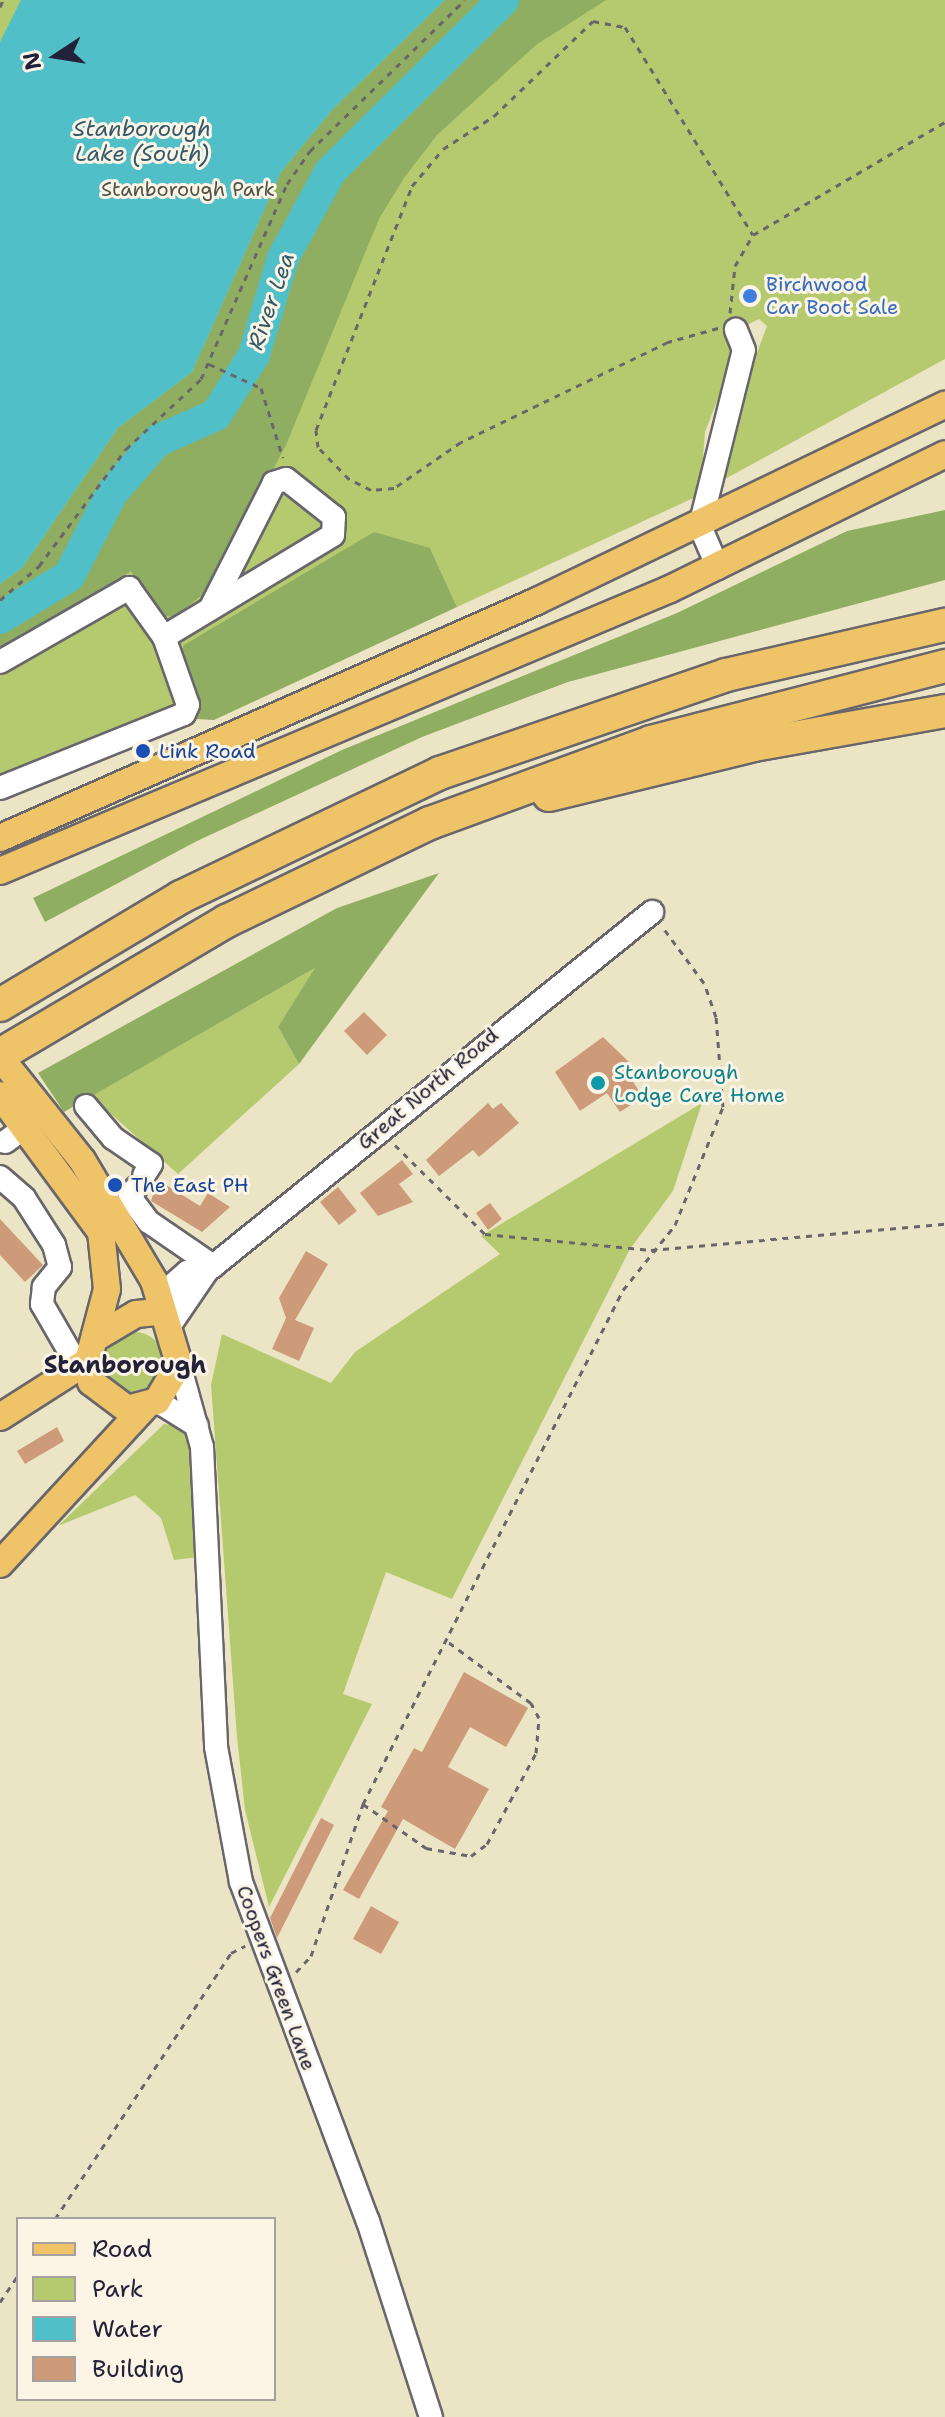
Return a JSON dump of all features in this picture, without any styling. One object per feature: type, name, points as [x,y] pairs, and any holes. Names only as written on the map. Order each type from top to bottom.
[{"type":"highway","points":[[2,1004],[181,897],[440,773],[630,704],[896,633],[945,615]]},
{"type":"highway","points":[[896,633],[945,625]]},
{"type":"highway","points":[[8,1050],[227,921],[430,823],[651,742],[945,666]]},
{"type":"highway","points":[[430,823],[754,745],[945,711]]},
{"type":"main road","points":[[0,838],[700,526],[945,405]]},
{"type":"main road","points":[[0,871],[718,568],[945,454]]},
{"type":"main road","points":[[0,1564],[151,1404],[179,1364],[154,1281],[108,1198],[8,1050]]},
{"type":"main road","points":[[0,1095],[15,1135],[101,1232],[108,1276],[92,1349],[103,1396],[108,1447]]},
{"type":"main road","points":[[0,1417],[49,1388],[136,1314],[164,1317]]},
{"type":"main road","points":[[49,1388],[151,1404]]},
{"type":"street","points":[[718,568],[700,526],[744,350],[736,330]]},
{"type":"street","points":[[164,637],[333,535],[334,517],[286,479],[267,495],[210,609]]},
{"type":"street","points":[[0,662],[129,588],[164,637],[188,705],[184,714],[0,788]]},
{"type":"street","name":"Great North Road","points":[[164,1317],[176,1281],[210,1268],[545,993],[652,912]]},
{"type":"street","points":[[86,1106],[113,1138],[151,1164],[130,1197],[149,1222],[210,1268]]},
{"type":"street","points":[[0,1177],[24,1198],[54,1245],[60,1267],[44,1287],[42,1304],[63,1333],[71,1354],[92,1349]]},
{"type":"street","name":"Coopers Green Lane","points":[[179,1364],[197,1426],[216,1747],[259,1939],[368,2221],[431,2417]]},
{"type":"street","points":[[151,1404],[197,1426]]},
{"type":"path","points":[[0,7],[3,0]]},
{"type":"path","points":[[0,600],[39,566],[126,449],[209,364],[295,173],[340,118],[465,0]]},
{"type":"path","points":[[753,235],[625,27],[616,19],[593,21],[494,116],[443,149],[412,186],[316,430],[318,447],[349,479],[371,490],[394,488],[461,442],[668,342],[714,328],[736,330],[730,290],[753,235],[945,122]]},
{"type":"path","points":[[209,364],[254,382],[283,450],[286,479]]},
{"type":"path","points":[[311,1956],[363,1804],[623,1290],[651,1250],[675,1225],[723,1107],[724,1064],[704,983],[652,912]]},
{"type":"path","points":[[379,1130],[485,1234],[651,1250],[945,1224]]},
{"type":"path","points":[[363,1804],[426,1848],[471,1856],[487,1844],[536,1753],[539,1718],[531,1703],[445,1640]]},
{"type":"path","points":[[56,2217],[231,1953],[259,1939]]},
{"type":"path","points":[[0,2302],[16,2278]]},
{"type":"green space","name":"Stanborough Park","points":[[0,0],[945,0],[945,359],[723,480],[725,439],[767,326],[759,319],[726,335],[735,355],[705,432],[700,495],[457,607],[430,548],[177,660],[197,719],[0,794]]},
{"type":"green space","points":[[445,0],[606,0],[536,45],[437,135],[404,178],[379,219],[286,445],[208,590],[175,617],[156,615],[131,571],[0,654],[0,584],[22,568],[118,428],[192,372],[281,172],[332,110]]},
{"type":"green space","points":[[945,510],[945,580],[568,682],[422,737],[197,841],[45,922],[33,898],[342,750],[677,613],[847,531]]},
{"type":"green space","points":[[374,532],[430,548],[457,607],[214,720],[197,719],[177,660],[184,645]]},
{"type":"green space","points":[[439,873],[299,1064],[278,1027],[315,968],[64,1112],[38,1073],[337,908]]},
{"type":"green space","points":[[317,967],[278,1027],[299,1064],[178,1174],[91,1096]]},
{"type":"green space","points":[[702,1103],[673,1191],[630,1249],[452,1599],[386,1572],[343,1694],[372,1704],[269,1907],[245,1810],[237,1737],[211,1385],[222,1334],[331,1383],[355,1352],[500,1254],[481,1236]]},
{"type":"green space","points":[[128,1332],[140,1332],[156,1341],[163,1351],[163,1375],[156,1385],[140,1394],[128,1394],[108,1380],[103,1369],[103,1357],[117,1337]]},
{"type":"green space","points":[[164,1424],[185,1427],[191,1441],[199,1557],[174,1560],[161,1518],[135,1495],[58,1526]]},
{"type":"water","name":"Stanborough Lake (South)","points":[[21,0],[445,0],[332,110],[281,172],[192,372],[118,428],[22,568],[0,584],[0,42]]},
{"type":"building","points":[[364,1012],[387,1035],[367,1055],[344,1031]]},
{"type":"building","name":"Stanborough Lodge Care Home","points":[[603,1037],[631,1064],[624,1068],[643,1097],[620,1112],[607,1093],[580,1111],[555,1072]]},
{"type":"building","points":[[488,1103],[493,1109],[501,1103],[519,1123],[479,1157],[473,1150],[439,1176],[426,1160]]},
{"type":"building","points":[[402,1160],[413,1174],[399,1184],[413,1202],[378,1216],[360,1193]]},
{"type":"building","points":[[158,1180],[200,1206],[208,1193],[230,1207],[202,1232],[151,1201]]},
{"type":"building","points":[[338,1187],[357,1211],[339,1225],[320,1202]]},
{"type":"building","points":[[490,1203],[502,1219],[488,1230],[476,1213]]},
{"type":"building","points":[[0,1219],[43,1265],[25,1282],[0,1255]]},
{"type":"building","points":[[306,1251],[328,1264],[295,1320],[314,1328],[299,1361],[272,1349],[286,1318],[279,1298]]},
{"type":"building","points":[[57,1427],[64,1441],[25,1464],[17,1451]]},
{"type":"building","points":[[464,1672],[528,1708],[506,1747],[470,1727],[448,1767],[489,1789],[455,1849],[403,1819],[359,1899],[343,1890],[388,1811],[381,1807],[414,1748],[422,1752]]},
{"type":"building","points":[[321,1818],[334,1825],[277,1938],[270,1918]]},
{"type":"building","points":[[371,1906],[399,1922],[381,1954],[353,1939]]},
{"type":"waterway","name":"River Lea","points":[[0,618],[69,576],[112,493],[157,441],[216,415],[254,355],[283,258],[330,172],[503,0]]},
{"type":"place","name":"Birchwood Car Boot Sale","points":[[750,296]]},
{"type":"place","name":"Link Road","points":[[143,751]]},
{"type":"place","name":"Stanborough Lodge Care Home","points":[[598,1083]]},
{"type":"place","name":"The East PH","points":[[115,1185]]},
{"type":"district","name":"Stanborough","points":[[125,1366]]}]
